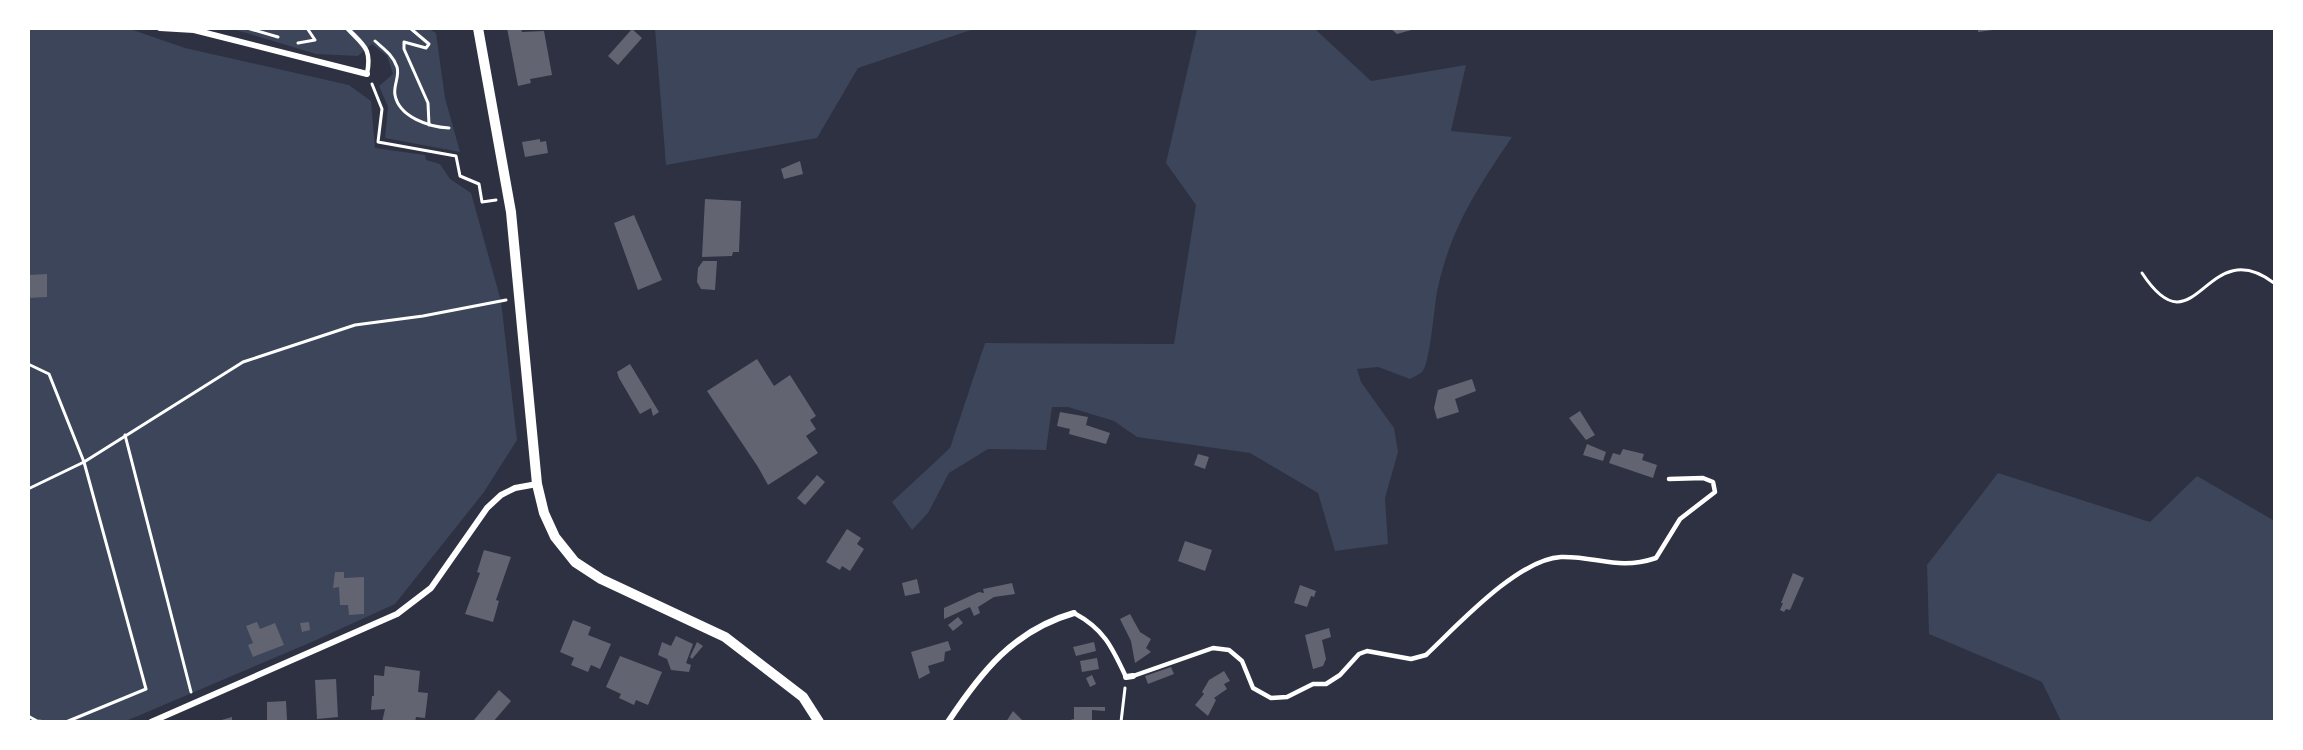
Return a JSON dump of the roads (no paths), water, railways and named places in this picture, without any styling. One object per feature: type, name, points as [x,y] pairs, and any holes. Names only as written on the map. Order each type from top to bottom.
[{"type":"street","points":[[160,28],[194,30],[367,74]]},
{"type":"street","points":[[478,28],[509,198],[537,484],[544,513],[555,537],[575,562],[601,579],[725,637],[803,697],[819,722]]},
{"type":"street","points":[[151,722],[397,614],[431,588],[487,508],[501,495],[515,488],[537,484]]},
{"type":"street","points":[[948,722],[987,666],[1017,639],[1049,620],[1074,613]]},
{"type":"lane","points":[[347,28],[367,48],[371,57],[367,74]]},
{"type":"lane","points":[[1074,613],[1092,623],[1110,643],[1130,676],[1213,648],[1229,650],[1242,661],[1253,688],[1271,698],[1287,697],[1313,684],[1326,684],[1340,675],[1359,654],[1367,651],[1411,659],[1426,655],[1518,573],[1542,559],[1563,557],[1621,565],[1637,564],[1656,558],[1680,519],[1715,492],[1713,482],[1703,478],[1669,479]]}]
